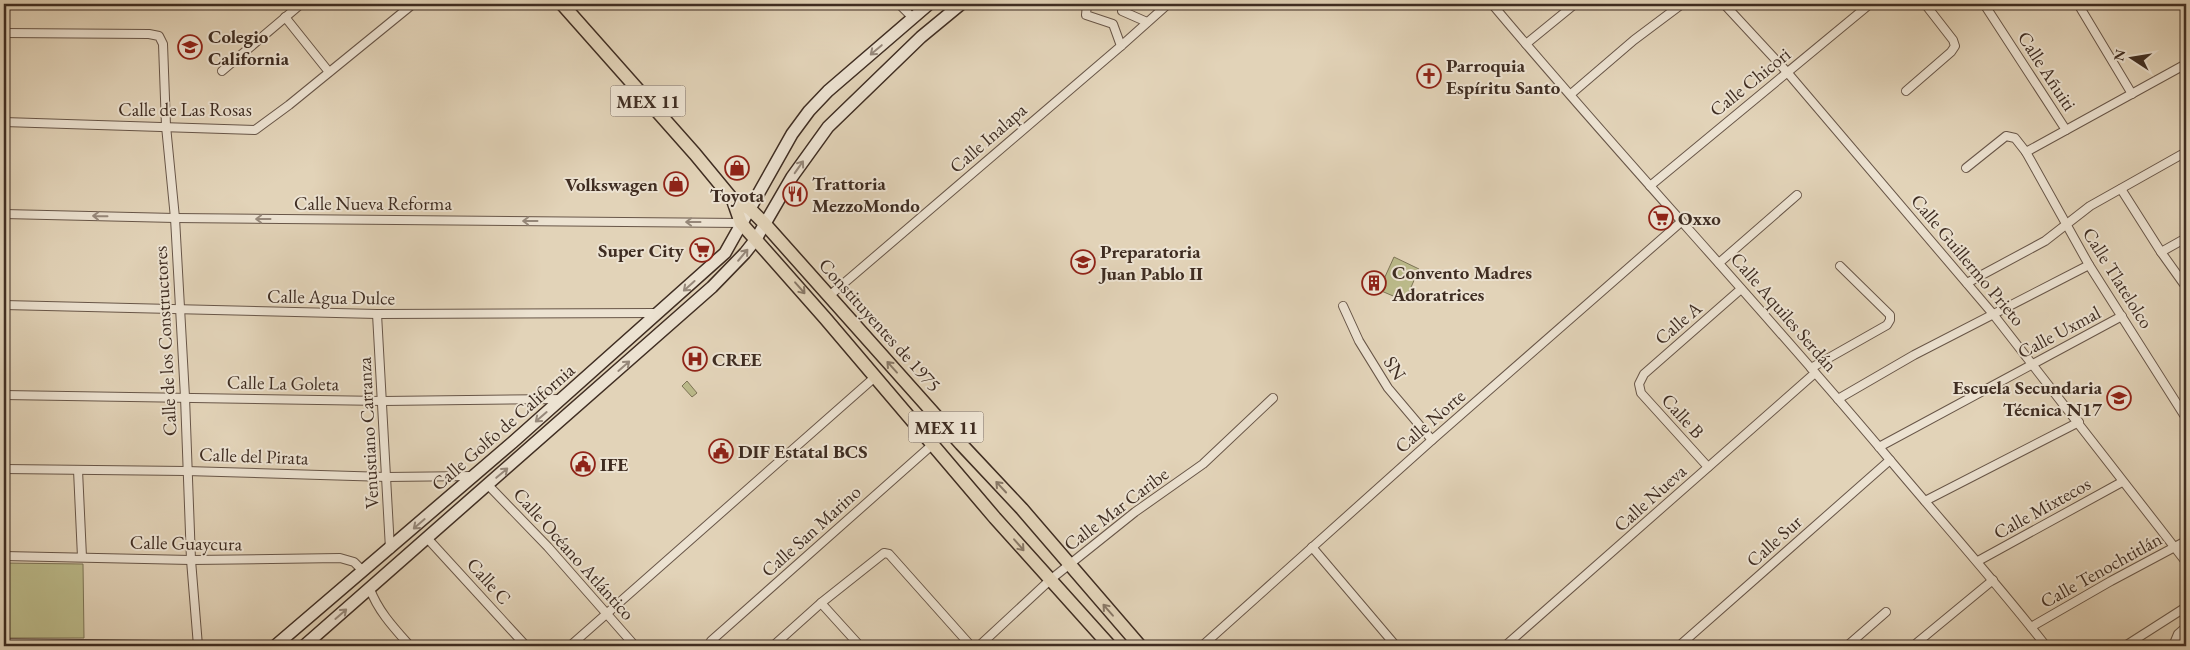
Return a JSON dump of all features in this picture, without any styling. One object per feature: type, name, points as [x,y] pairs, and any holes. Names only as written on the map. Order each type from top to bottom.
[{"type":"main road","name":"MEX 11","points":[[562,4],[695,154],[733,200],[741,223],[756,238]]},
{"type":"main road","name":"MEX 11","points":[[733,200],[750,209]]},
{"type":"main road","name":"Constituyentes de 1975","points":[[750,209],[1022,509],[1069,566],[1140,646]]},
{"type":"main road","name":"Constituyentes de 1975","points":[[756,238],[932,445],[1110,646]]},
{"type":"street","points":[[222,71],[302,4]]},
{"type":"street","name":"Calle de Las Rosas","points":[[4,122],[255,130],[290,105],[413,4]]},
{"type":"street","points":[[899,4],[913,18],[921,37]]},
{"type":"street","name":"Calle Golfo de California","points":[[275,646],[562,399],[725,253],[792,134],[809,111],[828,91],[929,4]]},
{"type":"street","name":"Calle Golfo de California","points":[[304,646],[670,325],[734,265],[756,238],[792,177],[828,127],[921,37],[960,4]]},
{"type":"street","points":[[1087,4],[1086,15],[1113,24]]},
{"type":"street","name":"Calle Inalapa","points":[[829,296],[1168,4]]},
{"type":"street","name":"Calle Aquiles Serdán","points":[[1492,4],[1978,561],[2046,646]]},
{"type":"street","points":[[1526,44],[1575,4]]},
{"type":"street","points":[[1570,94],[1634,40],[1682,4]]},
{"type":"street","name":"Calle Guillermo Prieto","points":[[1724,4],[1787,72],[1994,314],[2079,422],[2122,482],[2186,561]]},
{"type":"street","name":"Calle Chicori","points":[[1650,186],[1870,4]]},
{"type":"street","points":[[1906,91],[1951,52],[1955,46],[1953,40],[1925,4]]},
{"type":"street","name":"Calle Añuiti","points":[[1984,4],[2066,130]]},
{"type":"street","points":[[2078,4],[2132,94]]},
{"type":"street","points":[[1121,46],[1113,24],[1122,7],[1147,22]]},
{"type":"street","points":[[285,17],[329,72]]},
{"type":"street","name":"Calle de los Constructores","points":[[4,34],[149,34],[159,36],[163,44],[166,126],[175,218],[185,397],[186,471],[191,560],[198,646]]},
{"type":"street","points":[[1966,168],[2006,136],[2015,138],[2026,152],[2186,64]]},
{"type":"street","name":"Calle Tlatelolco","points":[[2026,152],[2089,265],[2186,418]]},
{"type":"street","points":[[1967,282],[2045,241],[2090,206],[2186,152]]},
{"type":"street","points":[[2121,189],[2186,287]]},
{"type":"street","points":[[1719,263],[1797,196]]},
{"type":"street","name":"Calle Nueva Reforma","points":[[4,214],[175,218],[741,223]]},
{"type":"street","name":"Calle Norte","points":[[1202,646],[1432,440],[1682,222]]},
{"type":"street","points":[[2161,252],[2186,238]]},
{"type":"street","points":[[1838,399],[1914,355],[2089,265]]},
{"type":"street","name":"Calle Nueva","points":[[1505,646],[1708,468],[1813,371],[1887,325],[1890,315],[1840,266]]},
{"type":"street","name":"Calle A","points":[[1639,384],[1644,374],[1741,288]]},
{"type":"street","name":"Calle Agua Dulce","points":[[4,305],[377,314],[659,313]]},
{"type":"street","name":"SN","points":[[1343,306],[1359,341],[1388,388],[1432,440]]},
{"type":"street","points":[[659,313],[670,325]]},
{"type":"street","name":"Venustiano Carranza","points":[[377,314],[390,549]]},
{"type":"street","name":"Calle Uxmal","points":[[1879,447],[2122,316]]},
{"type":"street","points":[[570,646],[875,377]]},
{"type":"street","name":"Calle B","points":[[1639,384],[1641,393],[1708,468]]},
{"type":"street","name":"Calle La Goleta","points":[[4,395],[383,401],[562,399]]},
{"type":"street","name":"Calle Mar Caribe","points":[[978,646],[1050,580],[1135,512],[1204,464],[1273,398]]},
{"type":"street","points":[[562,399],[576,408]]},
{"type":"street","points":[[1926,501],[2079,422]]},
{"type":"street","name":"Calle San Marino","points":[[710,641],[932,445]]},
{"type":"street","name":"Calle Sur","points":[[1679,646],[1890,460]]},
{"type":"street","name":"Calle del Pirata","points":[[4,469],[186,471],[386,477],[473,476]]},
{"type":"street","points":[[78,470],[82,557]]},
{"type":"street","points":[[473,476],[488,485]]},
{"type":"street","name":"Calle Mixtecos","points":[[1978,561],[2122,482]]},
{"type":"street","name":"Calle Océano Atlántico","points":[[488,485],[548,547],[635,646]]},
{"type":"street","name":"Calle C","points":[[428,538],[526,646]]},
{"type":"street","name":"Calle Tenochtitlán","points":[[2032,627],[2111,581],[2186,541]]},
{"type":"street","points":[[1312,548],[1396,646]]},
{"type":"street","points":[[773,646],[878,555],[884,553],[889,554],[971,646]]},
{"type":"street","name":"Calle Guaycura","points":[[4,556],[191,560],[340,558],[354,562],[363,571]]},
{"type":"street","points":[[363,571],[374,600],[387,620],[410,646]]},
{"type":"street","points":[[1913,646],[1993,580]]},
{"type":"street","points":[[821,603],[860,646]]},
{"type":"street","points":[[2126,646],[2186,607]]},
{"type":"street","points":[[1847,646],[1886,612]]},
{"type":"street","points":[[2173,646],[2178,634],[2186,627]]},
{"type":"street","points":[[4,643],[242,646]]},
{"type":"shaded area","points":[[1394,257],[1419,269],[1405,301],[1379,290]]},
{"type":"shaded area","points":[[687,381],[697,393],[692,397],[682,386]]},
{"type":"shaded area","points":[[4,563],[83,564],[84,638],[4,638]]},
{"type":"place","name":"Colegio California","points":[[190,47]]},
{"type":"place","name":"Parroquia Espíritu Santo","points":[[1429,76]]},
{"type":"place","name":"Toyota","points":[[737,168]]},
{"type":"place","name":"Volkswagen","points":[[676,184]]},
{"type":"place","name":"Trattoria MezzoMondo","points":[[795,194]]},
{"type":"place","name":"Oxxo","points":[[1661,218]]},
{"type":"place","name":"Super City","points":[[702,250]]},
{"type":"place","name":"Preparatoria Juan Pablo II","points":[[1083,262]]},
{"type":"place","name":"Convento Madres Adoratrices","points":[[1374,283]]},
{"type":"place","name":"CREE","points":[[695,359]]},
{"type":"place","name":"Escuela Secundaria Técnica N17","points":[[2119,398]]},
{"type":"place","name":"DIF Estatal BCS","points":[[721,451]]},
{"type":"place","name":"IFE","points":[[583,464]]}]
